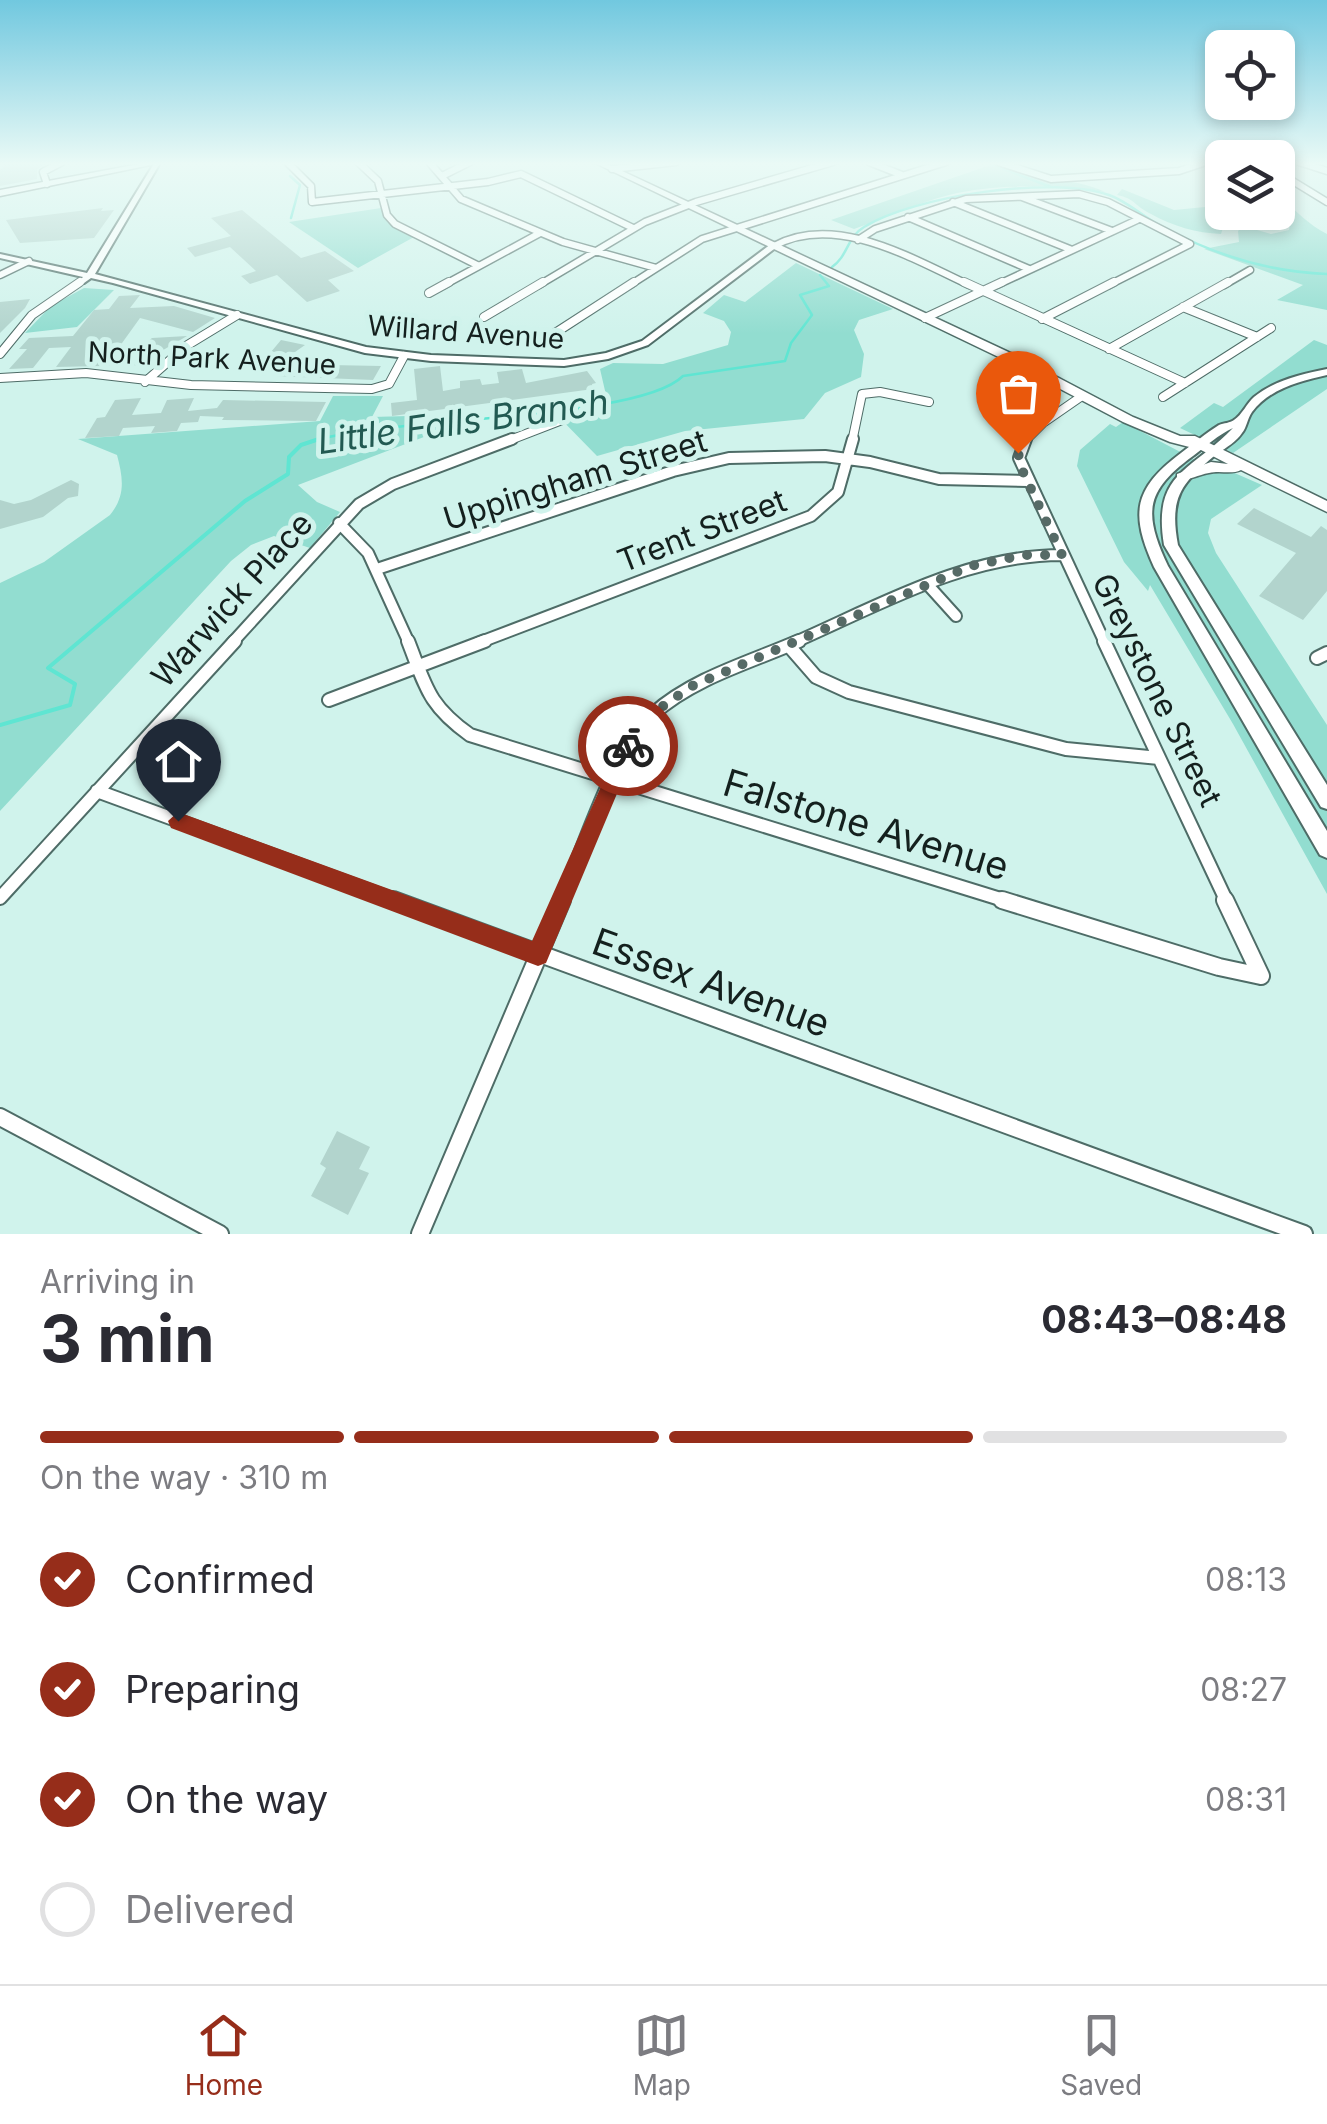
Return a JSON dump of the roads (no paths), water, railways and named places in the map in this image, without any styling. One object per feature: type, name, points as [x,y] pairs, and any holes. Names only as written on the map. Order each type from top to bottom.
[{"type":"main road","points":[[718,220],[1150,427],[1325,503]]},
{"type":"main road","points":[[1327,372],[1261,396],[1240,422],[1238,431],[1206,449],[1178,458],[1160,473],[1148,494],[1144,520],[1150,543],[1327,849]]},
{"type":"main road","points":[[1076,391],[1131,410],[1206,449]]},
{"type":"main road","points":[[1150,427],[1173,445],[1178,458]]},
{"type":"main road","points":[[1206,449],[1172,486],[1167,504],[1171,546],[1327,801]]},
{"type":"main road","points":[[1182,478],[1211,467],[1252,472]]},
{"type":"street","points":[[0,354],[36,311],[84,279],[122,220]]},
{"type":"street","points":[[392,220],[479,266]]},
{"type":"street","points":[[509,220],[594,251],[656,268]]},
{"type":"street","points":[[616,220],[634,228]]},
{"type":"street","points":[[484,317],[654,220]]},
{"type":"street","points":[[549,337],[702,239],[763,220]]},
{"type":"street","points":[[852,239],[901,220]]},
{"type":"street","points":[[914,220],[1028,270]]},
{"type":"street","points":[[997,220],[1072,250]]},
{"type":"street","points":[[1080,220],[1112,232]]},
{"type":"street","points":[[924,318],[1137,220],[1190,244],[1042,319]]},
{"type":"street","points":[[429,294],[540,233]]},
{"type":"street","points":[[774,246],[799,237],[852,239],[897,251],[1185,383]]},
{"type":"street","name":"Willard Avenue","points":[[0,257],[19,266],[128,286],[337,344],[404,356],[556,363],[616,354],[659,334],[774,246]]},
{"type":"street","name":"Willard Avenue","points":[[0,257],[84,279]]},
{"type":"street","points":[[0,275],[29,262]]},
{"type":"street","points":[[1109,349],[1250,270]]},
{"type":"street","points":[[1183,307],[1257,337]]},
{"type":"street","points":[[145,382],[186,346],[237,315]]},
{"type":"street","points":[[1163,397],[1271,328]]},
{"type":"street","points":[[1,335],[16,333]]},
{"type":"street","name":"North Park Avenue","points":[[0,378],[86,373],[145,382],[372,389],[389,384],[404,356]]},
{"type":"street","name":"Greystone Street","points":[[1076,391],[1021,443],[1019,458],[1260,976]]},
{"type":"street","name":"Trent Street","points":[[329,700],[811,516],[841,491],[852,459],[862,394],[880,392],[929,402]]},
{"type":"street","name":"Warwick Place","points":[[0,898],[339,523],[366,498],[393,484],[562,420]]},
{"type":"street","name":"Uppingham Street","points":[[378,569],[697,464],[776,454],[852,459],[939,479],[1028,481]]},
{"type":"street","name":"Falstone Avenue","points":[[339,523],[358,535],[378,569],[416,667],[442,715],[470,734],[1218,967],[1260,976]]},
{"type":"street","points":[[420,1234],[634,733],[666,702],[692,686],[928,586],[995,559],[1062,555]]},
{"type":"street","points":[[928,586],[956,616]]},
{"type":"street","points":[[789,646],[816,677],[849,692],[1066,749],[1159,758]]},
{"type":"street","name":"Essex Avenue","points":[[97,791],[1304,1234]]},
{"type":"street","points":[[0,1117],[220,1234]]},
{"type":"waterway","name":"Little Falls Branch","points":[[832,267],[858,231],[880,220]]},
{"type":"waterway","name":"Little Falls Branch","points":[[1150,220],[1241,260],[1283,270],[1327,274]]},
{"type":"waterway","name":"Little Falls Branch","points":[[311,442],[395,427],[617,402],[657,391],[683,376],[785,361],[791,343],[812,315],[800,295],[829,286],[820,275]]},
{"type":"waterway","name":"Little Falls Branch","points":[[0,725],[70,705],[75,684],[48,668],[245,501],[288,474],[289,457],[301,445],[319,439]]}]
